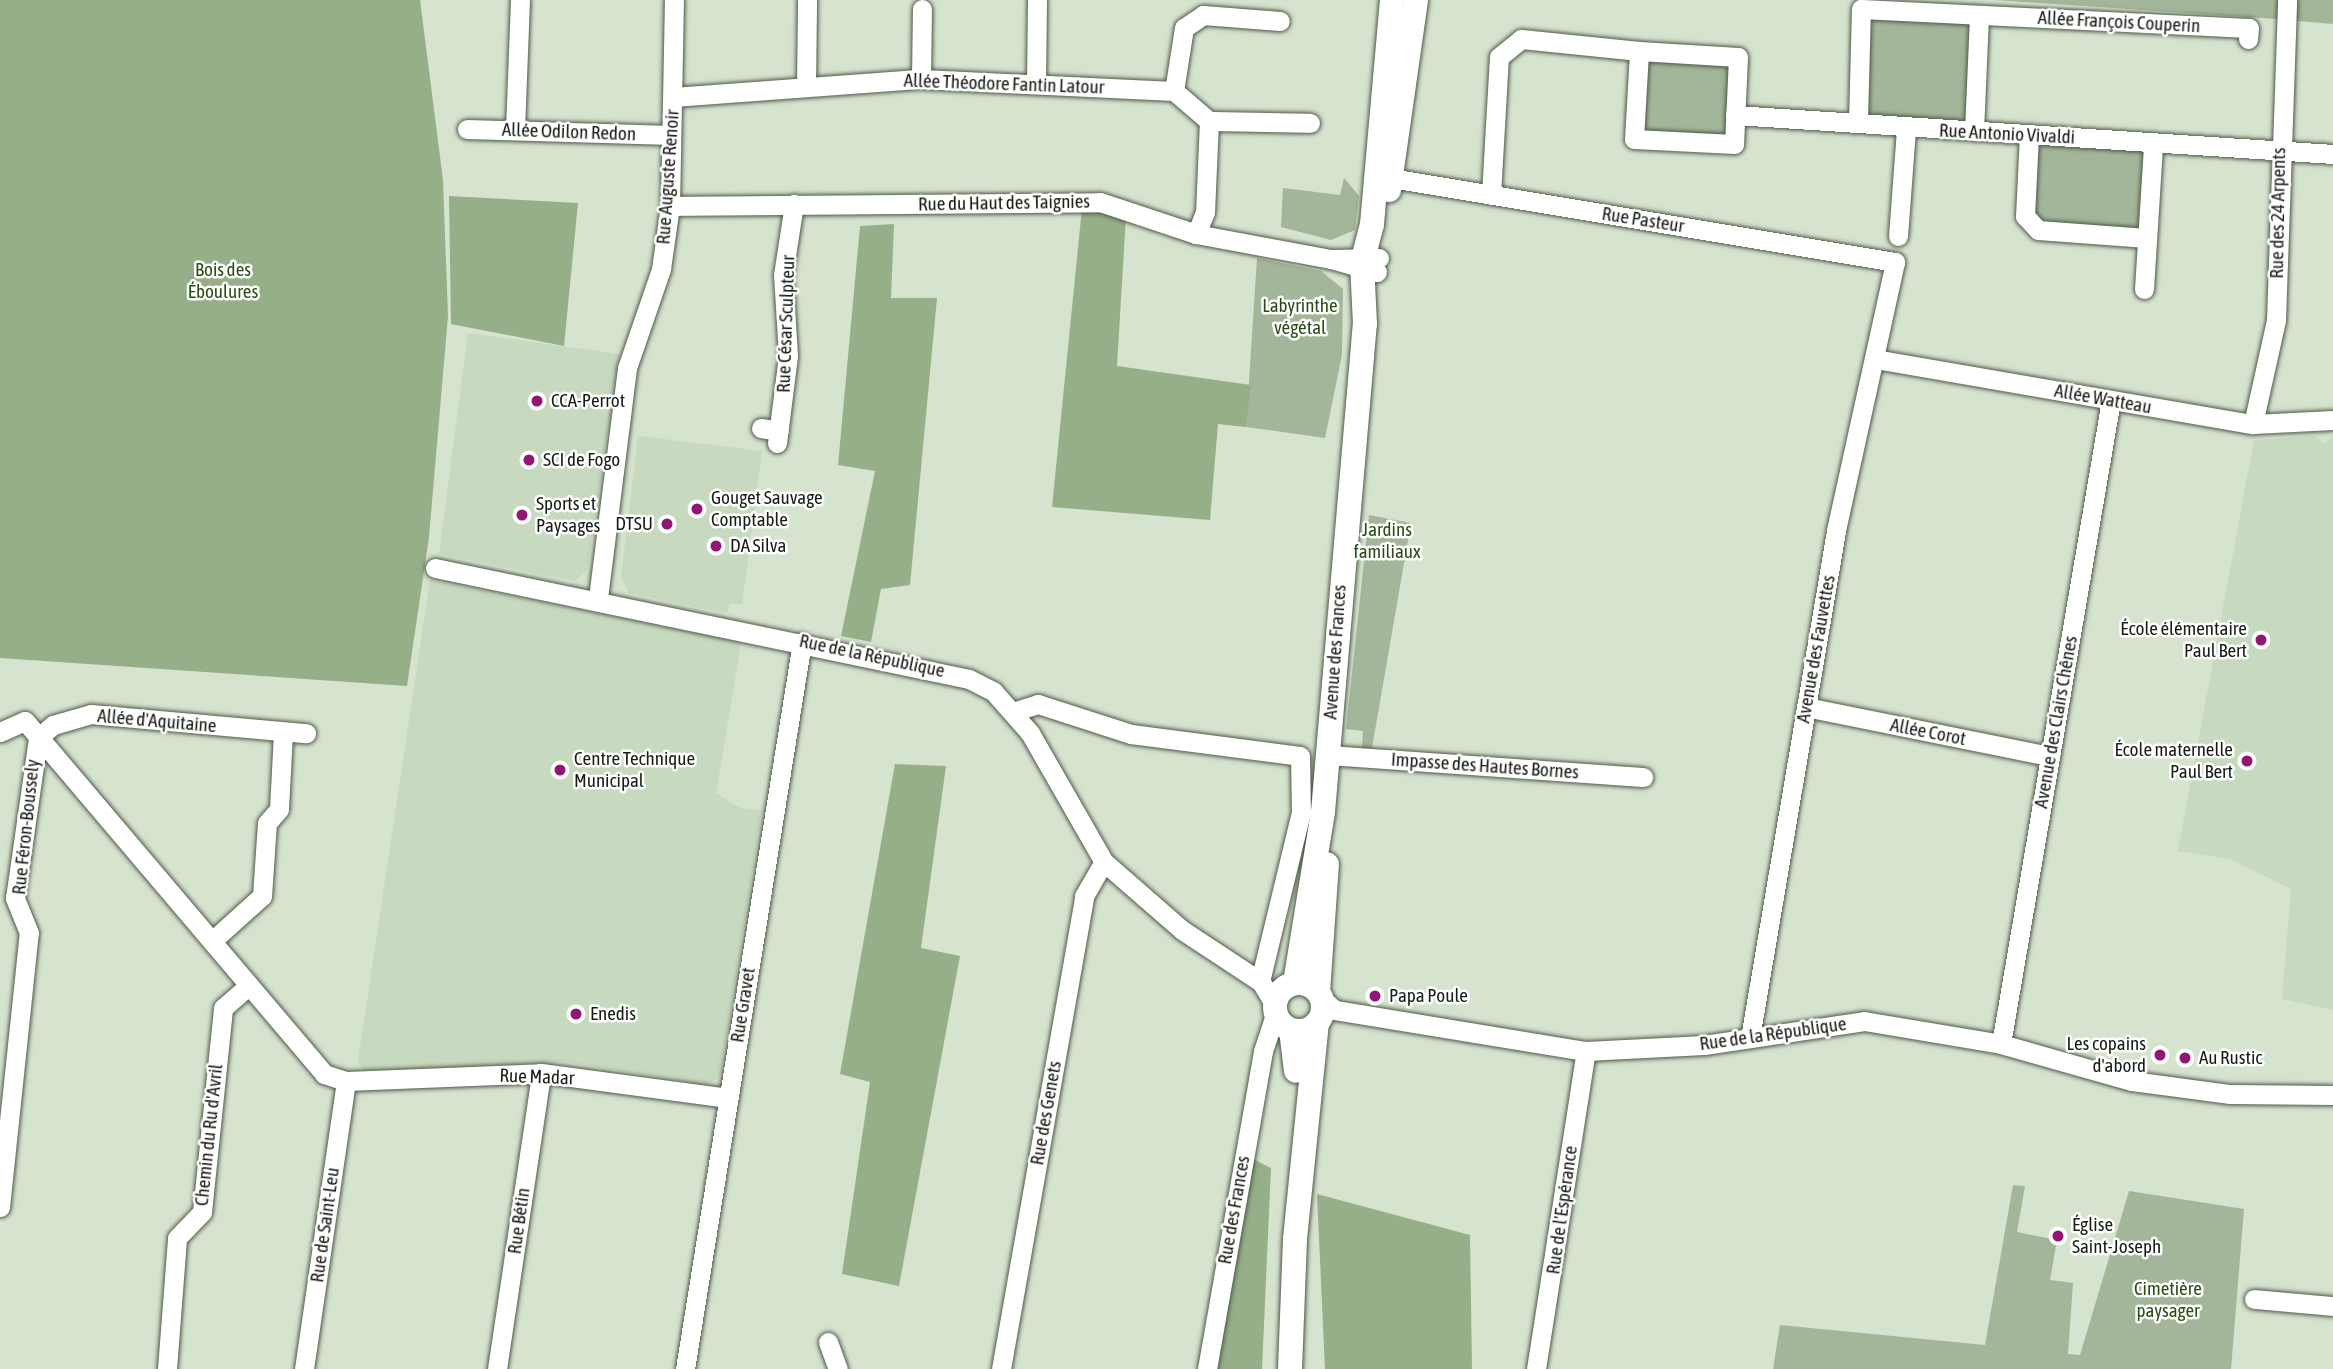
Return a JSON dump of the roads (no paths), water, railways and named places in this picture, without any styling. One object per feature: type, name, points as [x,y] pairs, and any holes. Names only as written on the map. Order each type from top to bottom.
[{"type":"main road","name":"Avenue des Frances","points":[[1382,183],[1381,83],[1392,0]]},
{"type":"main road","name":"Avenue des Frances","points":[[1294,1239],[1288,1153],[1297,1048],[1286,1008],[1323,812],[1370,264],[1416,0]]},
{"type":"main road","name":"Avenue des Frances","points":[[1290,1369],[1294,1239],[1322,1008],[1327,859],[1323,812]]},
{"type":"main road","points":[[1286,1008],[1322,1008]]},
{"type":"main road","points":[[1286,1008],[1322,1008]]},
{"type":"street","points":[[515,130],[520,0]]},
{"type":"street","name":"Rue Auguste Renoir","points":[[598,598],[626,368],[661,269],[670,206],[674,0]]},
{"type":"street","points":[[806,87],[807,0]]},
{"type":"street","points":[[1036,83],[1037,0]]},
{"type":"street","name":"Rue des 24 Arpents","points":[[2253,424],[2276,320],[2278,152],[2287,0]]},
{"type":"street","points":[[920,79],[922,9]]},
{"type":"street","points":[[1858,122],[1861,9],[1979,15],[1973,131]]},
{"type":"street","points":[[1280,21],[1203,15],[1184,28],[1174,91],[1209,121],[1310,123]]},
{"type":"street","name":"Allée François Couperin","points":[[1979,15],[2249,29],[2248,39]]},
{"type":"street","points":[[1491,195],[1499,57],[1521,39],[1639,51],[1738,57],[1734,144],[1634,139],[1639,51]]},
{"type":"street","name":"Allée Théodore Fantin Latour","points":[[673,97],[920,79],[1174,91]]},
{"type":"street","name":"Rue Antonio Vivaldi","points":[[1735,115],[1858,122],[1906,129],[2333,154]]},
{"type":"street","points":[[1196,234],[1205,212],[1209,121]]},
{"type":"street","name":"Allée Odilon Redon","points":[[467,129],[671,135]]},
{"type":"street","points":[[1898,236],[1906,129]]},
{"type":"street","points":[[2029,135],[2025,216],[2038,230],[2147,238]]},
{"type":"street","points":[[2144,289],[2153,144]]},
{"type":"street","name":"Rue Pasteur","points":[[1382,183],[1491,195],[1895,262]]},
{"type":"street","name":"Rue du Haut des Taignies","points":[[670,206],[1100,202],[1196,234],[1370,264]]},
{"type":"street","name":"Rue César Sculpteur","points":[[772,434],[788,356],[783,275],[794,204]]},
{"type":"street","name":"Avenue des Fauvettes","points":[[1750,1038],[1806,707],[1895,262]]},
{"type":"street","name":"Allée Watteau","points":[[1875,359],[2253,424],[2333,420]]},
{"type":"street","name":"Avenue des Clairs Chênes","points":[[2001,1044],[2110,400]]},
{"type":"street","name":"Rue de la République","points":[[435,568],[598,598],[953,673],[993,691],[1013,712],[1104,862],[1182,930],[1260,982],[1286,1008]]},
{"type":"street","name":"Rue Gravet","points":[[685,1369],[802,642]]},
{"type":"street","points":[[1013,712],[1038,704],[1131,734],[1300,756],[1301,812],[1260,982]]},
{"type":"street","name":"Allée Corot","points":[[1806,707],[2050,756]]},
{"type":"street","name":"Allée d'Aquitaine","points":[[38,738],[52,725],[91,714],[306,733]]},
{"type":"street","points":[[0,732],[26,722],[324,1074],[346,1081]]},
{"type":"street","points":[[212,941],[262,896],[267,822],[279,809],[283,732]]},
{"type":"street","name":"Rue Féron-Boussely","points":[[0,1208],[29,933],[15,898],[38,738]]},
{"type":"street","name":"Impasse des Hautes Bornes","points":[[1327,755],[1643,777]]},
{"type":"street","name":"Rue des Genets","points":[[1001,1369],[1084,896],[1104,862]]},
{"type":"street","name":"Chemin du Ru d'Avril","points":[[167,1369],[177,1238],[202,1212],[223,1008],[248,986]]},
{"type":"street","name":"Rue des Frances","points":[[1206,1369],[1263,1051],[1286,1008]]},
{"type":"street","name":"Rue de la République","points":[[1322,1008],[1586,1051],[1750,1038],[1864,1021],[2001,1044],[2132,1081],[2230,1094],[2333,1095]]},
{"type":"street","name":"Rue de l'Espérance","points":[[1536,1369],[1586,1051]]},
{"type":"street","name":"Rue Madar","points":[[346,1081],[541,1073],[728,1098]]},
{"type":"street","name":"Rue Bétin","points":[[497,1369],[541,1073]]},
{"type":"street","name":"Rue de Saint-Leu","points":[[304,1369],[346,1081]]},
{"type":"street","points":[[2254,1299],[2333,1306]]},
{"type":"street","points":[[828,1342],[838,1369]]},
{"type":"place","name":"CCA-Perrot","points":[[537,401]]},
{"type":"place","name":"SCI de Fogo","points":[[529,460]]},
{"type":"place","name":"Gouget Sauvage Comptable","points":[[697,509]]},
{"type":"place","name":"Sports et Paysages","points":[[522,515]]},
{"type":"place","name":"DTSU","points":[[667,524]]},
{"type":"place","name":"DA Silva","points":[[716,546]]},
{"type":"place","name":"École élémentaire Paul Bert","points":[[2261,640]]},
{"type":"place","name":"École maternelle Paul Bert","points":[[2247,761]]},
{"type":"place","name":"Centre Technique Municipal","points":[[560,770]]},
{"type":"place","name":"Papa Poule","points":[[1375,996]]},
{"type":"place","name":"Enedis","points":[[576,1014]]},
{"type":"place","name":"Les copains d'abord","points":[[2160,1055]]},
{"type":"place","name":"Au Rustic","points":[[2185,1058]]},
{"type":"place","name":"Église Saint-Joseph","points":[[2058,1236]]},
{"type":"park label","name":"Bois des Éboulures","points":[[223,281]]},
{"type":"park label","name":"Labyrinthe végétal","points":[[1300,317]]},
{"type":"park label","name":"Jardins familiaux","points":[[1387,541]]},
{"type":"park label","name":"Cimetière paysager","points":[[2168,1300]]}]
